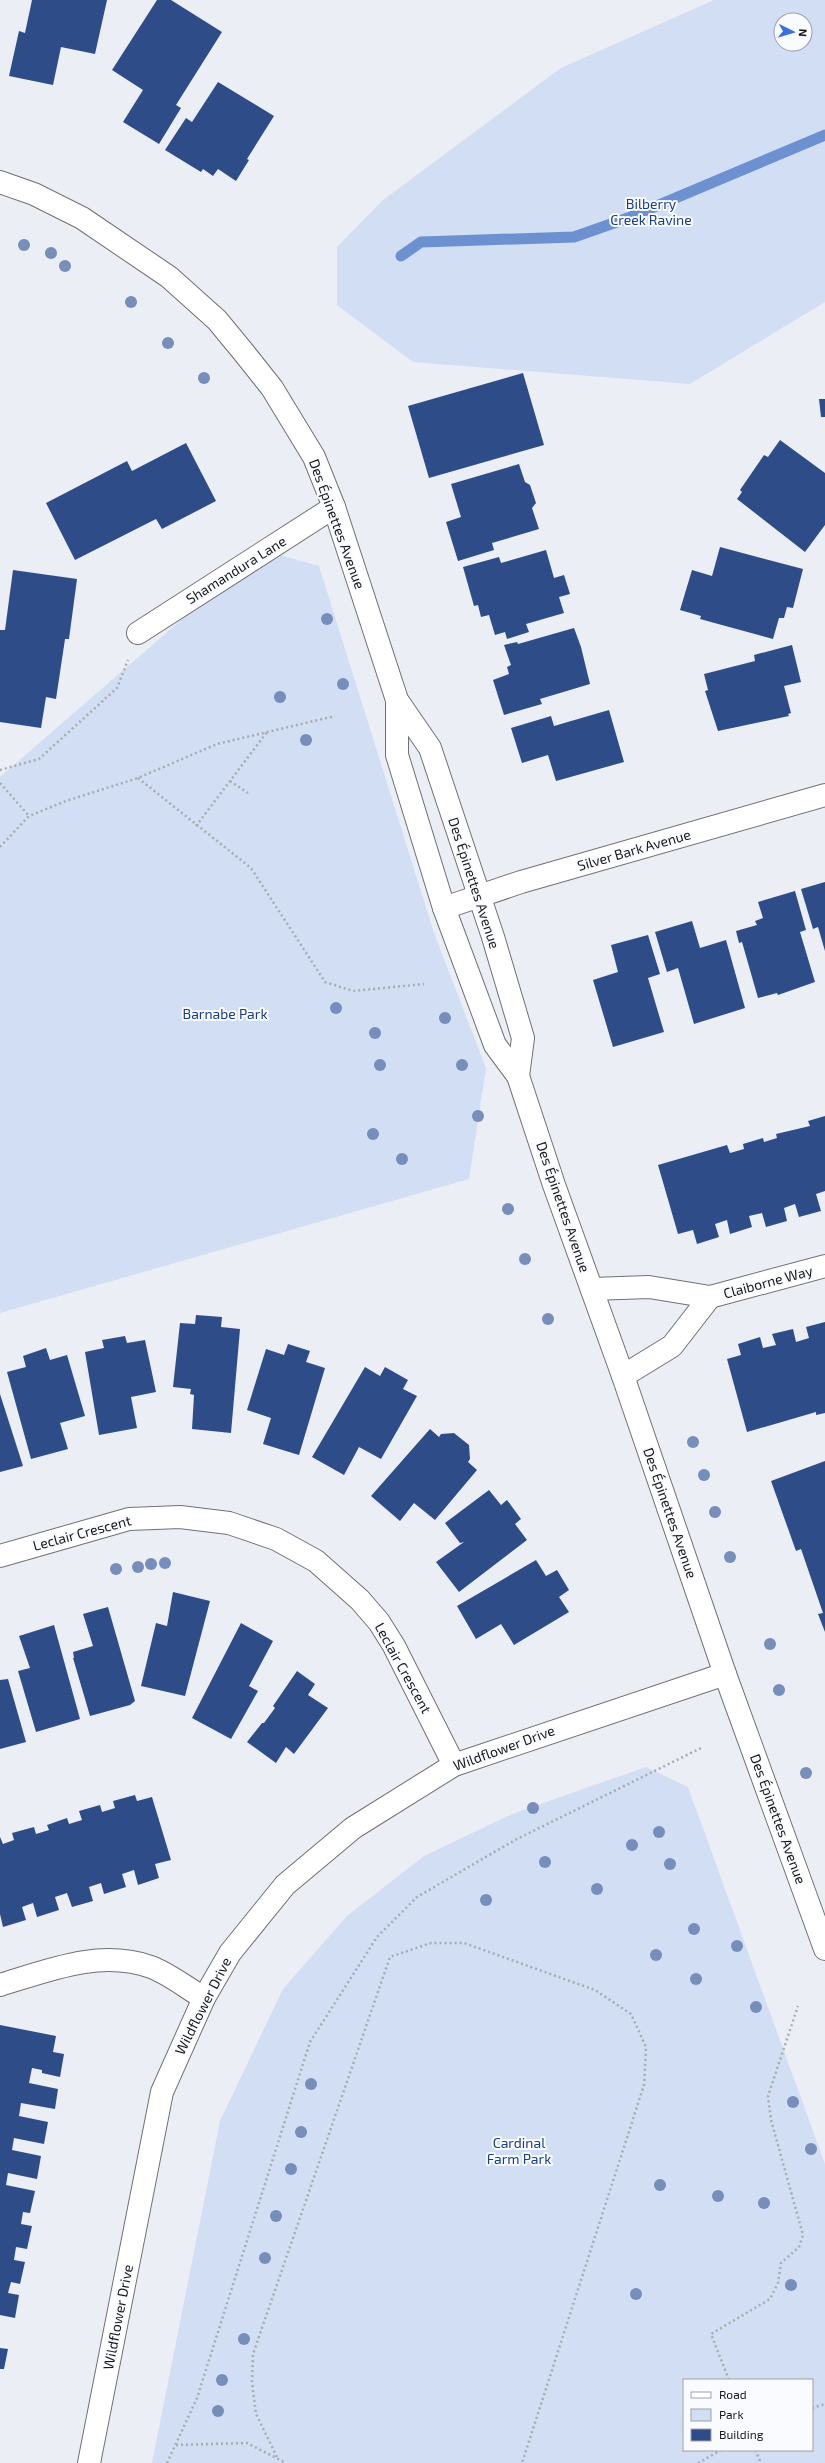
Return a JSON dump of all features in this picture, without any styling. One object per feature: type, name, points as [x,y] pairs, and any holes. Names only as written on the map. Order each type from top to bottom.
[{"type":"street","name":"Des Épinettes Avenue","points":[[0,182],[34,194],[82,218],[128,247],[169,277],[217,320],[272,388],[314,457],[334,507],[397,700],[430,748],[479,896],[522,1038],[518,1076]]},
{"type":"street","name":"Shamandura Lane","points":[[138,633],[334,507]]},
{"type":"street","name":"Des Épinettes Avenue","points":[[397,700],[398,755],[444,908],[495,1045],[518,1076],[554,1185],[623,1376],[725,1674],[825,1950]]},
{"type":"street","name":"Silver Bark Avenue","points":[[444,908],[521,882],[825,795]]},
{"type":"street","name":"Claiborne Way","points":[[592,1289],[649,1287],[710,1297],[825,1266]]},
{"type":"street","name":"Claiborne Way","points":[[623,1376],[672,1346],[710,1297]]},
{"type":"street","name":"Leclair Crescent","points":[[0,1556],[129,1519],[180,1517],[229,1523],[276,1539],[316,1561],[360,1600],[379,1622],[424,1705],[454,1765]]},
{"type":"street","name":"Wildflower Drive","points":[[89,2463],[162,2092],[204,1998],[230,1953],[285,1884],[353,1828],[454,1765],[725,1674]]},
{"type":"street","points":[[0,1985],[87,1961],[116,1961],[152,1967],[204,1998]]},
{"type":"path","points":[[0,770],[39,759],[117,688],[138,633]]},
{"type":"path","points":[[0,847],[30,816],[66,801],[138,778],[217,744],[335,716]]},
{"type":"path","points":[[196,826],[267,731]]},
{"type":"path","points":[[138,778],[185,814],[196,826],[251,868],[325,982],[353,991],[424,984]]},
{"type":"path","points":[[230,781],[248,793]]},
{"type":"path","points":[[0,783],[30,816]]},
{"type":"path","points":[[167,2463],[198,2398],[310,2042],[377,1937],[417,1897],[515,1840],[701,1748]]},
{"type":"path","points":[[277,2457],[256,2414],[252,2383],[253,2354],[390,1957],[431,1943],[464,1943],[595,1990],[631,2014],[646,2047],[644,2086],[522,2463]]},
{"type":"path","points":[[729,2379],[711,2334],[770,2299],[778,2283],[781,2263],[799,2247],[803,2234],[771,2120],[768,2096],[798,2006]]},
{"type":"path","points":[[813,2408],[825,2404]]},
{"type":"path","points":[[176,2445],[247,2443],[277,2457],[286,2463]]},
{"type":"path","points":[[698,2463],[719,2451]]},
{"type":"path","points":[[755,2451],[761,2463]]},
{"type":"green space","name":"Bilberry Creek Ravine","points":[[714,0],[825,0],[825,302],[690,384],[413,362],[337,305],[337,247],[383,200],[561,68]]},
{"type":"green space","name":"Barnabe Park","points":[[262,550],[319,566],[434,933],[486,1068],[469,1179],[0,1313],[0,777]]},
{"type":"green space","name":"Cardinal Farm Park","points":[[646,1767],[688,1787],[825,2164],[825,2463],[152,2463],[220,2121],[283,1989],[347,1916],[424,1856],[512,1814]]},
{"type":"building","points":[[32,0],[107,0],[95,54],[61,47],[53,85],[9,76],[19,31],[25,33]]},
{"type":"building","points":[[157,0],[171,0],[222,32],[176,105],[181,108],[159,144],[123,122],[143,90],[112,70]]},
{"type":"building","points":[[218,82],[274,116],[247,159],[249,160],[236,181],[218,169],[213,176],[203,169],[201,172],[165,150],[186,118],[192,122]]},
{"type":"building","points":[[523,373],[544,445],[429,478],[408,406]]},
{"type":"building","points":[[819,399],[825,399],[825,417],[821,417]]},
{"type":"building","points":[[780,440],[825,473],[825,525],[805,552],[737,499],[742,492],[740,490],[764,455],[768,457]]},
{"type":"building","points":[[186,443],[216,501],[162,529],[156,519],[75,560],[46,503],[127,461],[132,471]]},
{"type":"building","points":[[519,464],[525,482],[530,485],[536,503],[532,508],[539,529],[492,543],[494,550],[458,561],[446,522],[461,517],[451,484]]},
{"type":"building","points":[[720,547],[803,569],[793,608],[787,607],[784,618],[779,618],[773,639],[700,619],[701,616],[680,610],[692,570],[712,576]]},
{"type":"building","points":[[546,550],[554,578],[564,575],[570,594],[559,597],[564,613],[526,624],[529,632],[507,639],[505,632],[495,635],[489,615],[481,617],[478,605],[474,606],[463,567],[499,557],[501,563]]},
{"type":"building","points":[[13,570],[77,579],[69,639],[65,639],[56,699],[46,697],[41,728],[0,722],[0,630],[5,630]]},
{"type":"building","points":[[574,628],[581,647],[590,684],[540,699],[542,704],[504,715],[493,680],[509,674],[507,667],[511,665],[504,645],[517,642],[518,644]]},
{"type":"building","points":[[792,645],[801,682],[784,686],[791,713],[788,714],[789,716],[718,731],[705,691],[708,690],[704,674],[755,661],[754,655]]},
{"type":"building","points":[[609,710],[624,762],[556,781],[548,755],[522,763],[511,728],[551,716],[554,726]]},
{"type":"building","points":[[825,882],[825,951],[818,927],[813,929],[801,889]]},
{"type":"building","points":[[795,891],[806,930],[800,932],[815,982],[778,995],[777,993],[758,998],[742,942],[739,943],[736,931],[757,925],[755,921],[763,918],[758,902]]},
{"type":"building","points":[[692,921],[700,948],[726,940],[745,1008],[694,1024],[678,968],[667,972],[655,932]]},
{"type":"building","points":[[648,935],[660,974],[648,978],[664,1032],[613,1047],[593,980],[618,972],[611,945]]},
{"type":"building","points":[[825,1116],[825,1191],[816,1194],[821,1211],[799,1217],[795,1204],[784,1208],[787,1221],[766,1227],[762,1213],[749,1216],[752,1227],[730,1234],[727,1220],[715,1224],[719,1237],[697,1244],[693,1230],[678,1234],[658,1165],[727,1145],[730,1153],[744,1149],[743,1144],[763,1138],[764,1142],[777,1138],[776,1134],[810,1126],[808,1121]]},
{"type":"building","points":[[196,1315],[222,1317],[221,1327],[240,1329],[231,1433],[192,1429],[194,1395],[190,1394],[191,1389],[173,1387],[180,1323],[195,1324]]},
{"type":"building","points":[[825,1322],[825,1413],[816,1415],[816,1412],[747,1432],[727,1359],[741,1355],[738,1344],[760,1337],[763,1348],[776,1345],[772,1334],[793,1329],[796,1342],[809,1338],[806,1327]]},
{"type":"building","points":[[125,1336],[127,1343],[145,1340],[156,1392],[131,1397],[137,1428],[99,1435],[85,1352],[104,1348],[102,1340]]},
{"type":"building","points":[[288,1344],[310,1351],[306,1362],[325,1368],[299,1455],[263,1444],[271,1418],[247,1410],[266,1349],[284,1355]]},
{"type":"building","points":[[46,1348],[50,1360],[67,1355],[85,1416],[60,1423],[68,1449],[31,1459],[7,1372],[26,1367],[23,1356]]},
{"type":"building","points":[[365,1367],[380,1376],[385,1367],[408,1380],[403,1389],[417,1396],[381,1459],[359,1447],[344,1475],[312,1457]]},
{"type":"building","points":[[0,1394],[23,1466],[0,1472]]},
{"type":"building","points":[[430,1429],[439,1437],[441,1434],[454,1433],[469,1445],[470,1459],[468,1462],[477,1470],[435,1520],[414,1503],[400,1521],[371,1496]]},
{"type":"building","points":[[825,1461],[825,1632],[818,1614],[823,1613],[801,1549],[796,1551],[771,1481]]},
{"type":"building","points":[[489,1490],[501,1505],[507,1500],[521,1519],[515,1524],[527,1540],[459,1592],[436,1562],[464,1542],[460,1543],[445,1523]]},
{"type":"building","points":[[536,1560],[546,1576],[557,1570],[569,1590],[559,1597],[569,1612],[514,1645],[501,1624],[476,1639],[457,1606]]},
{"type":"building","points":[[173,1592],[210,1601],[185,1696],[141,1686],[156,1623],[167,1626]]},
{"type":"building","points":[[108,1607],[135,1701],[130,1705],[90,1716],[73,1658],[73,1652],[93,1646],[83,1614]]},
{"type":"building","points":[[241,1623],[273,1641],[249,1686],[258,1691],[231,1739],[192,1718]]},
{"type":"building","points":[[54,1625],[80,1719],[36,1732],[18,1671],[30,1668],[19,1636]]},
{"type":"building","points":[[297,1671],[315,1684],[308,1695],[328,1708],[294,1754],[286,1747],[276,1763],[247,1742],[275,1708],[273,1706]]},
{"type":"building","points":[[8,1679],[26,1742],[0,1749],[0,1680]]},
{"type":"building","points":[[135,1795],[137,1801],[152,1797],[171,1860],[155,1864],[159,1878],[138,1885],[134,1870],[122,1874],[126,1887],[104,1894],[101,1883],[89,1887],[93,1901],[72,1907],[67,1893],[55,1897],[59,1910],[37,1917],[33,1903],[22,1907],[26,1920],[3,1927],[0,1914],[0,1837],[3,1844],[14,1840],[12,1833],[34,1827],[36,1834],[49,1830],[47,1825],[67,1818],[69,1824],[82,1820],[79,1811],[100,1805],[102,1812],[115,1808],[113,1801]]},
{"type":"building","points":[[0,2025],[56,2036],[53,2052],[64,2054],[60,2077],[42,2073],[42,2070],[32,2068],[29,2083],[58,2089],[55,2109],[21,2103],[19,2116],[48,2122],[44,2144],[14,2138],[12,2150],[41,2156],[37,2179],[8,2173],[6,2185],[35,2191],[30,2213],[23,2212],[21,2224],[32,2226],[27,2249],[16,2247],[14,2260],[25,2262],[20,2284],[11,2282],[8,2293],[19,2295],[15,2318],[0,2315]]},
{"type":"building","points":[[0,2348],[8,2349],[4,2369],[0,2369]]},
{"type":"waterway","points":[[401,256],[421,242],[574,237],[628,218],[825,135]]}]
